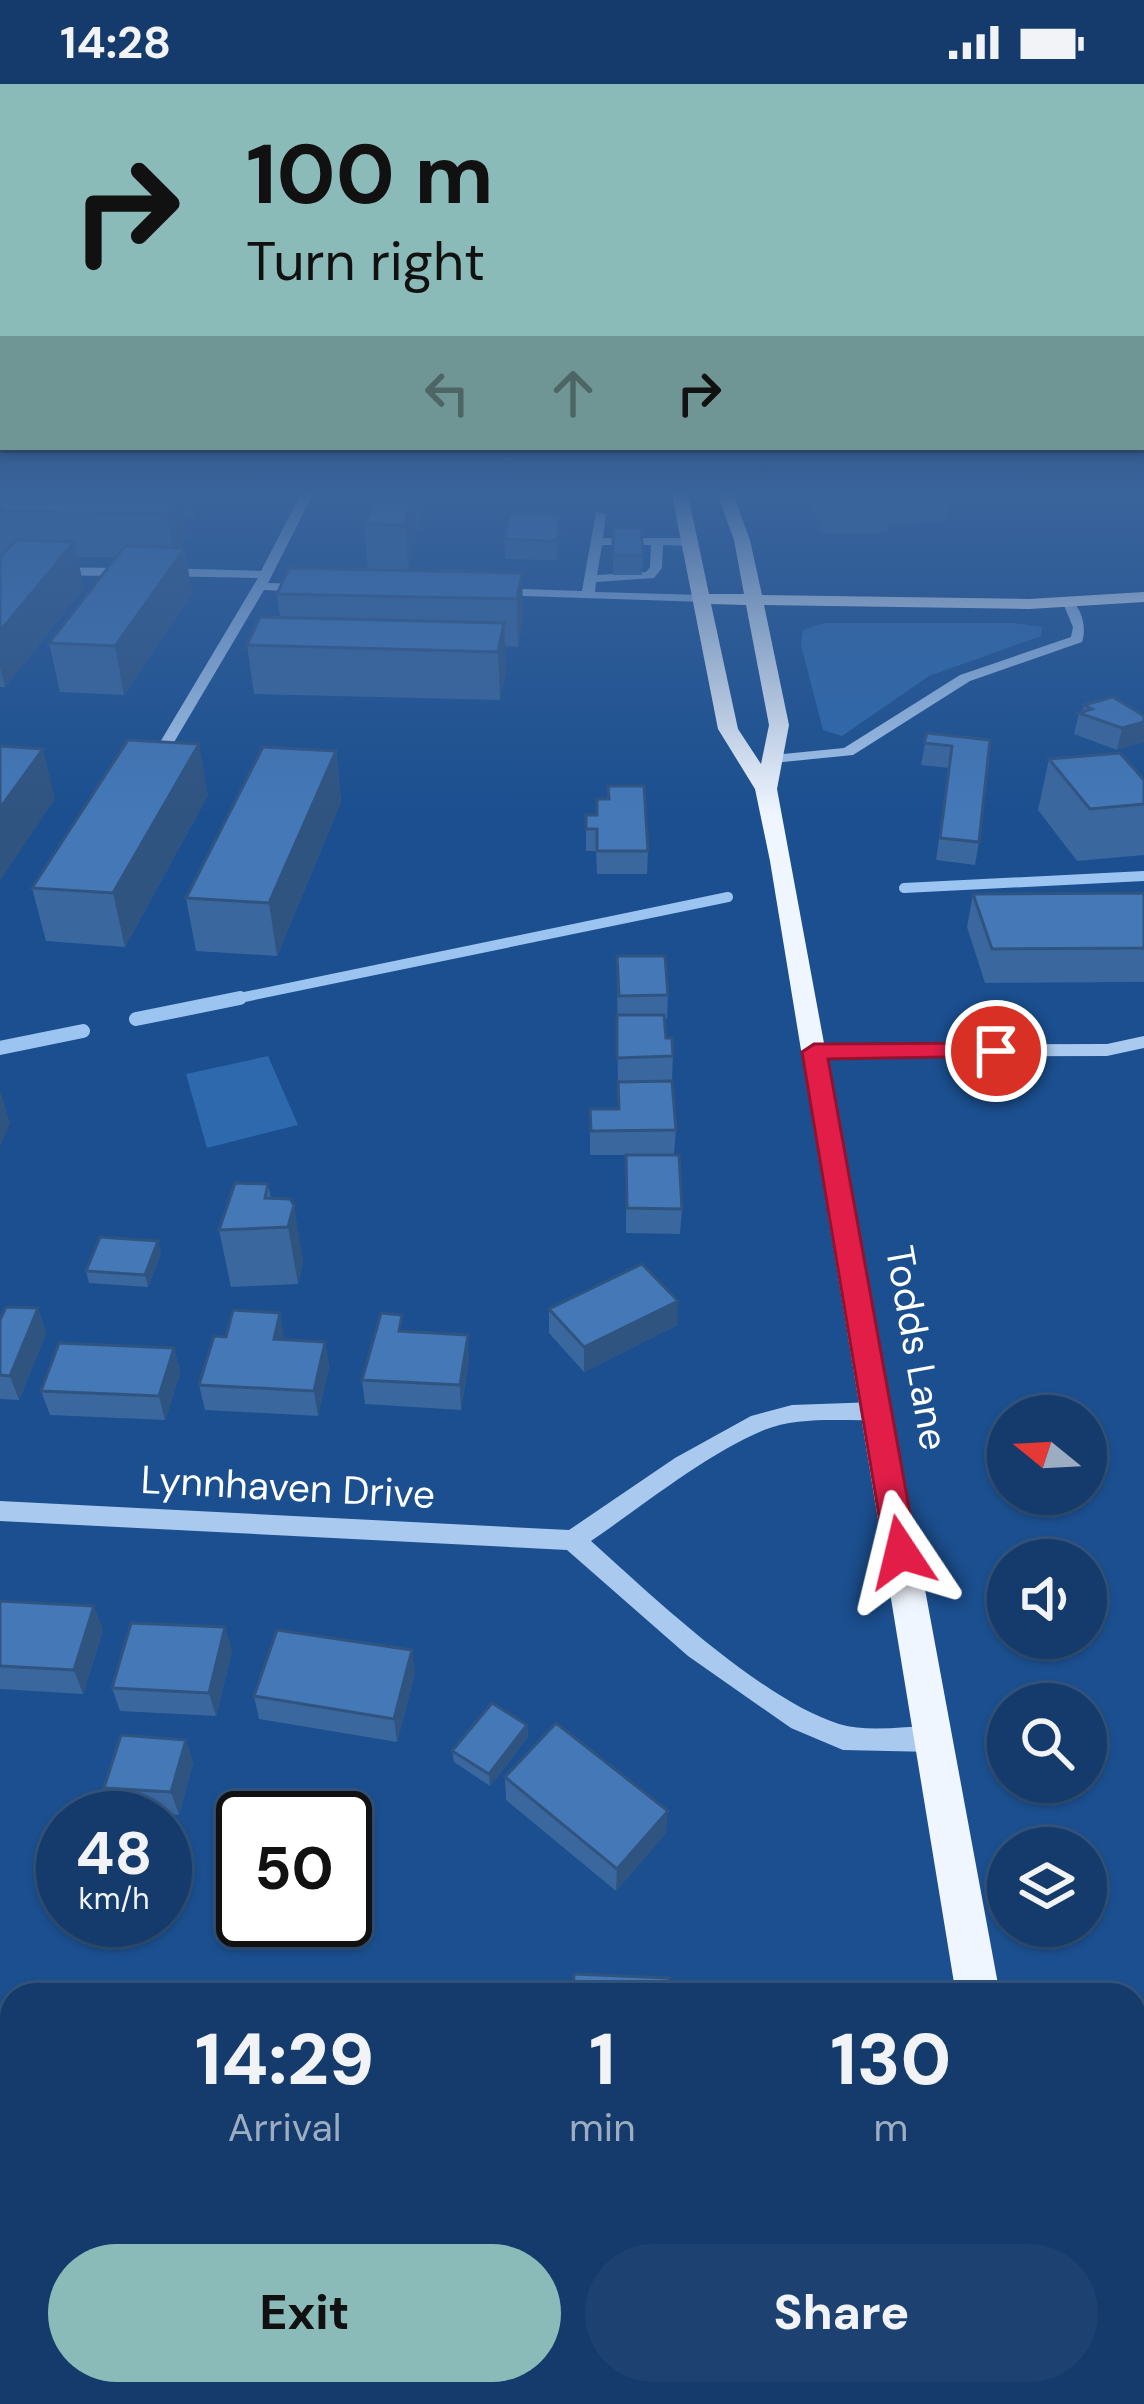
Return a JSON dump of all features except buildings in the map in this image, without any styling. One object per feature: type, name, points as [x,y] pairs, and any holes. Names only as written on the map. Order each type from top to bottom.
[{"type":"main road","points":[[702,599],[1069,603],[1128,598]]},
{"type":"main road","name":"Todds Lane","points":[[702,599],[728,729],[770,774]]},
{"type":"main road","name":"Todds Lane","points":[[754,601],[779,724],[770,774],[814,1052],[976,1983]]},
{"type":"street","points":[[163,748],[253,598]]},
{"type":"street","points":[[681,598],[702,599]]},
{"type":"street","points":[[770,774],[848,752],[965,678],[1077,639],[1079,627],[1069,603]]},
{"type":"street","points":[[814,1052],[1107,1050],[1144,1042]]},
{"type":"street","points":[[876,1411],[792,1414],[759,1422],[683,1465],[573,1540],[663,1619],[797,1717],[837,1736],[933,1739]]},
{"type":"street","name":"Lynnhaven Drive","points":[[0,1511],[573,1540]]},
{"type":"shaded area","points":[[824,623],[1042,627],[1041,636],[929,676],[842,736],[823,730],[801,645],[803,630]]},
{"type":"shaded area","points":[[268,1056],[298,1125],[207,1148],[186,1074]]},
{"type":"waterway","points":[[904,888],[1144,876]]},
{"type":"waterway","points":[[225,1001],[728,897]]},
{"type":"waterway","points":[[136,1019],[240,998]]},
{"type":"waterway","points":[[0,1048],[83,1031]]},
{"type":"route","points":[[901,1552],[814,1052],[996,1051]]}]
